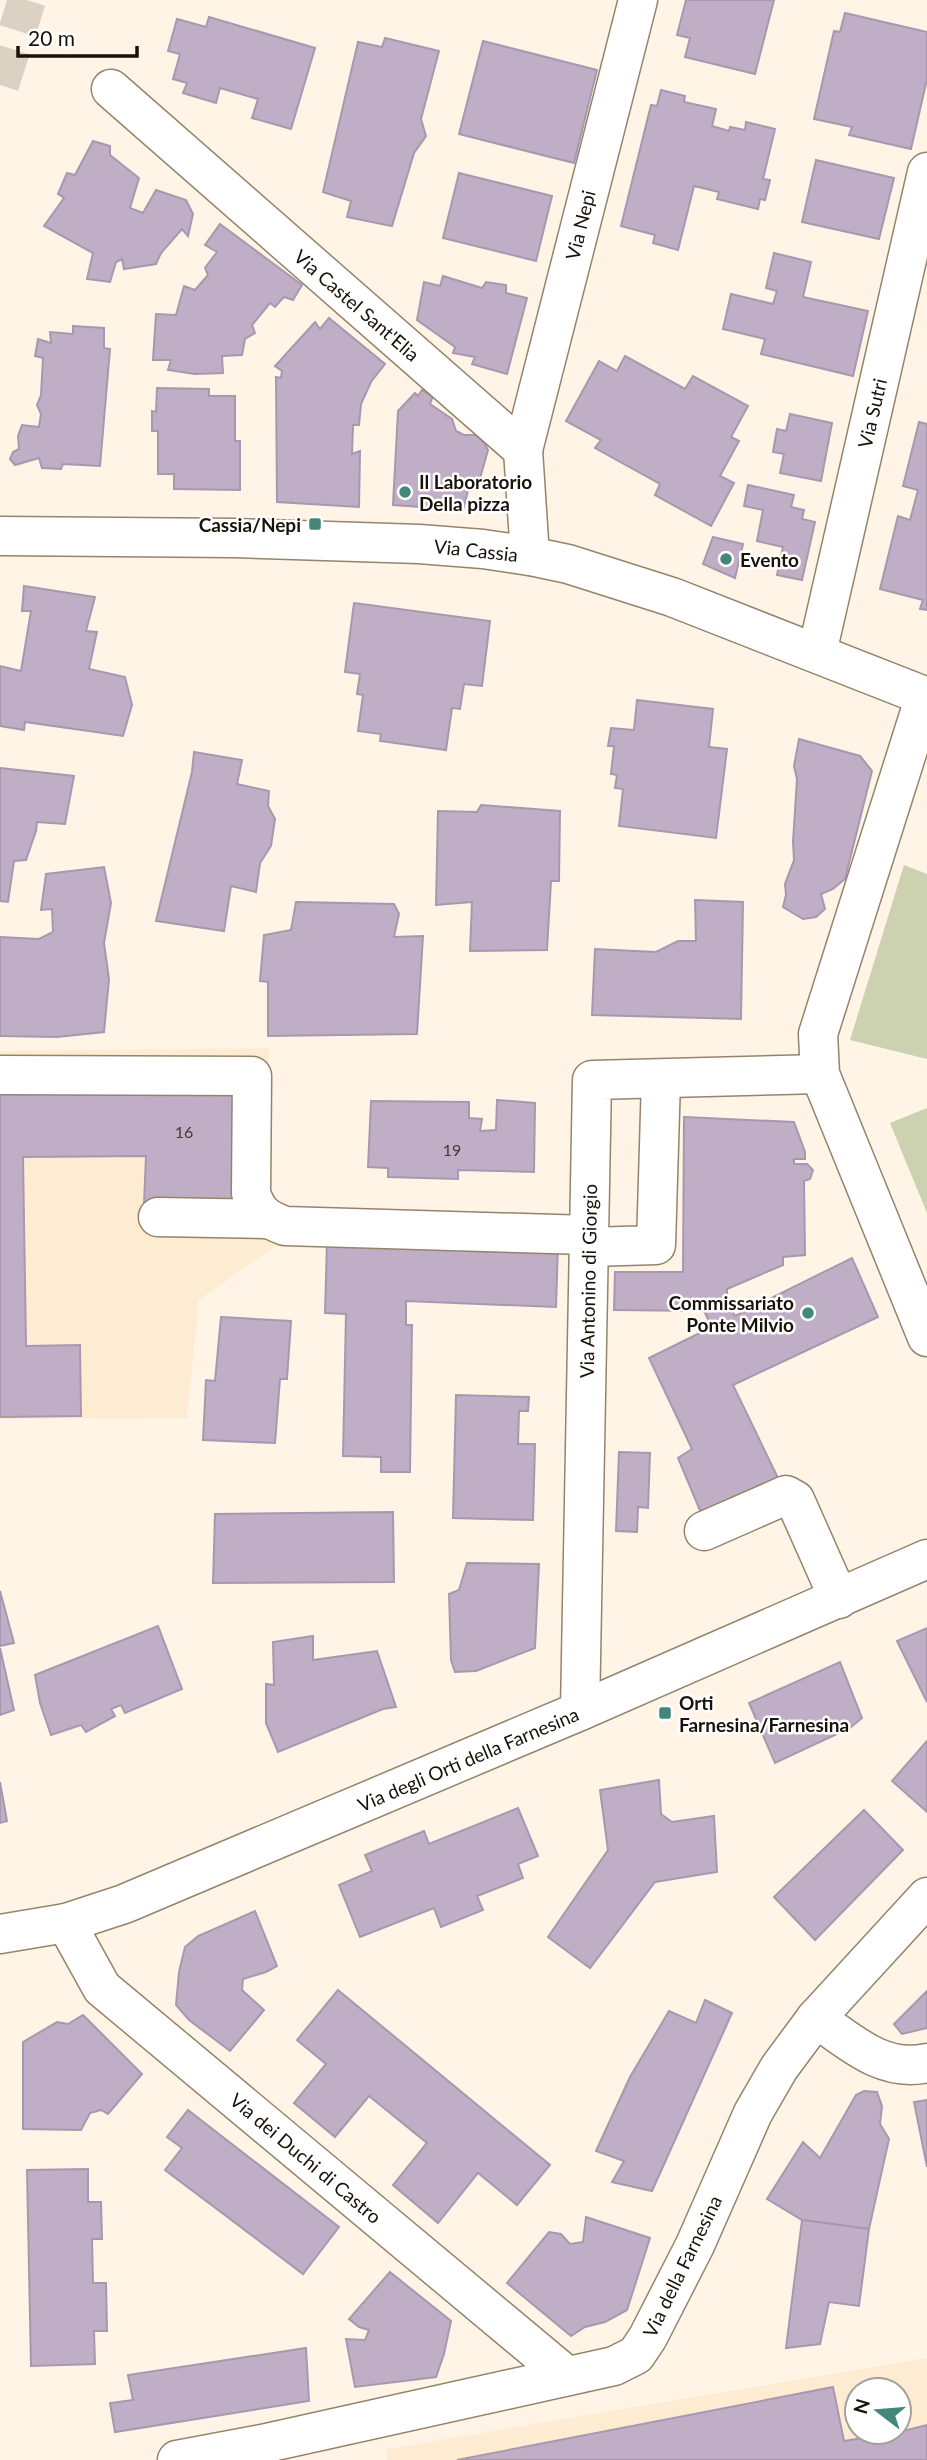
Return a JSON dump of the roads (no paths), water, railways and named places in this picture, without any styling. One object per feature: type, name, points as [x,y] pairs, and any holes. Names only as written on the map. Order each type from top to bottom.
[{"type":"street","name":"Via Nepi","points":[[523,450],[638,0]]},
{"type":"street","name":"Via Castel Sant'Elia","points":[[111,89],[523,450]]},
{"type":"street","name":"Via Sutri","points":[[817,653],[927,172]]},
{"type":"street","points":[[523,450],[530,556]]},
{"type":"street","name":"Via Cassia","points":[[0,536],[235,538],[429,544],[530,556],[625,581],[926,697]]},
{"type":"street","points":[[926,697],[817,1034],[820,1074],[927,1337]]},
{"type":"street","name":"Via Antonino di Giorgio","points":[[580,1711],[592,1080],[820,1074]]},
{"type":"street","points":[[0,1075],[252,1076],[251,1193],[255,1206],[267,1219]]},
{"type":"street","points":[[158,1217],[267,1219],[285,1226],[526,1234],[656,1245],[661,1079]]},
{"type":"street","points":[[704,1531],[786,1495],[790,1496],[795,1500],[839,1599]]},
{"type":"street","name":"Via degli Orti della Farnesina","points":[[0,1934],[66,1923],[124,1905],[580,1711],[927,1559]]},
{"type":"street","name":"Via della Farnesina","points":[[177,2460],[262,2445],[614,2366],[628,2360],[642,2348],[695,2245],[764,2092],[816,2018],[927,1897]]},
{"type":"street","name":"Via dei Duchi di Castro","points":[[66,1923],[102,1988],[567,2376]]},
{"type":"street","points":[[816,2018],[886,2062],[905,2067],[927,2063]]},
{"type":"tunnel","points":[[0,85],[27,0]]},
{"type":"place","name":"Il Laboratorio Della pizza","points":[[405,492]]},
{"type":"place","name":"Cassia/Nepi","points":[[315,524]]},
{"type":"place","name":"Evento","points":[[726,559]]},
{"type":"place","name":"Commissariato Ponte Milvio","points":[[808,1313]]},
{"type":"place","name":"Orti Farnesina/Farnesina","points":[[665,1713]]}]
